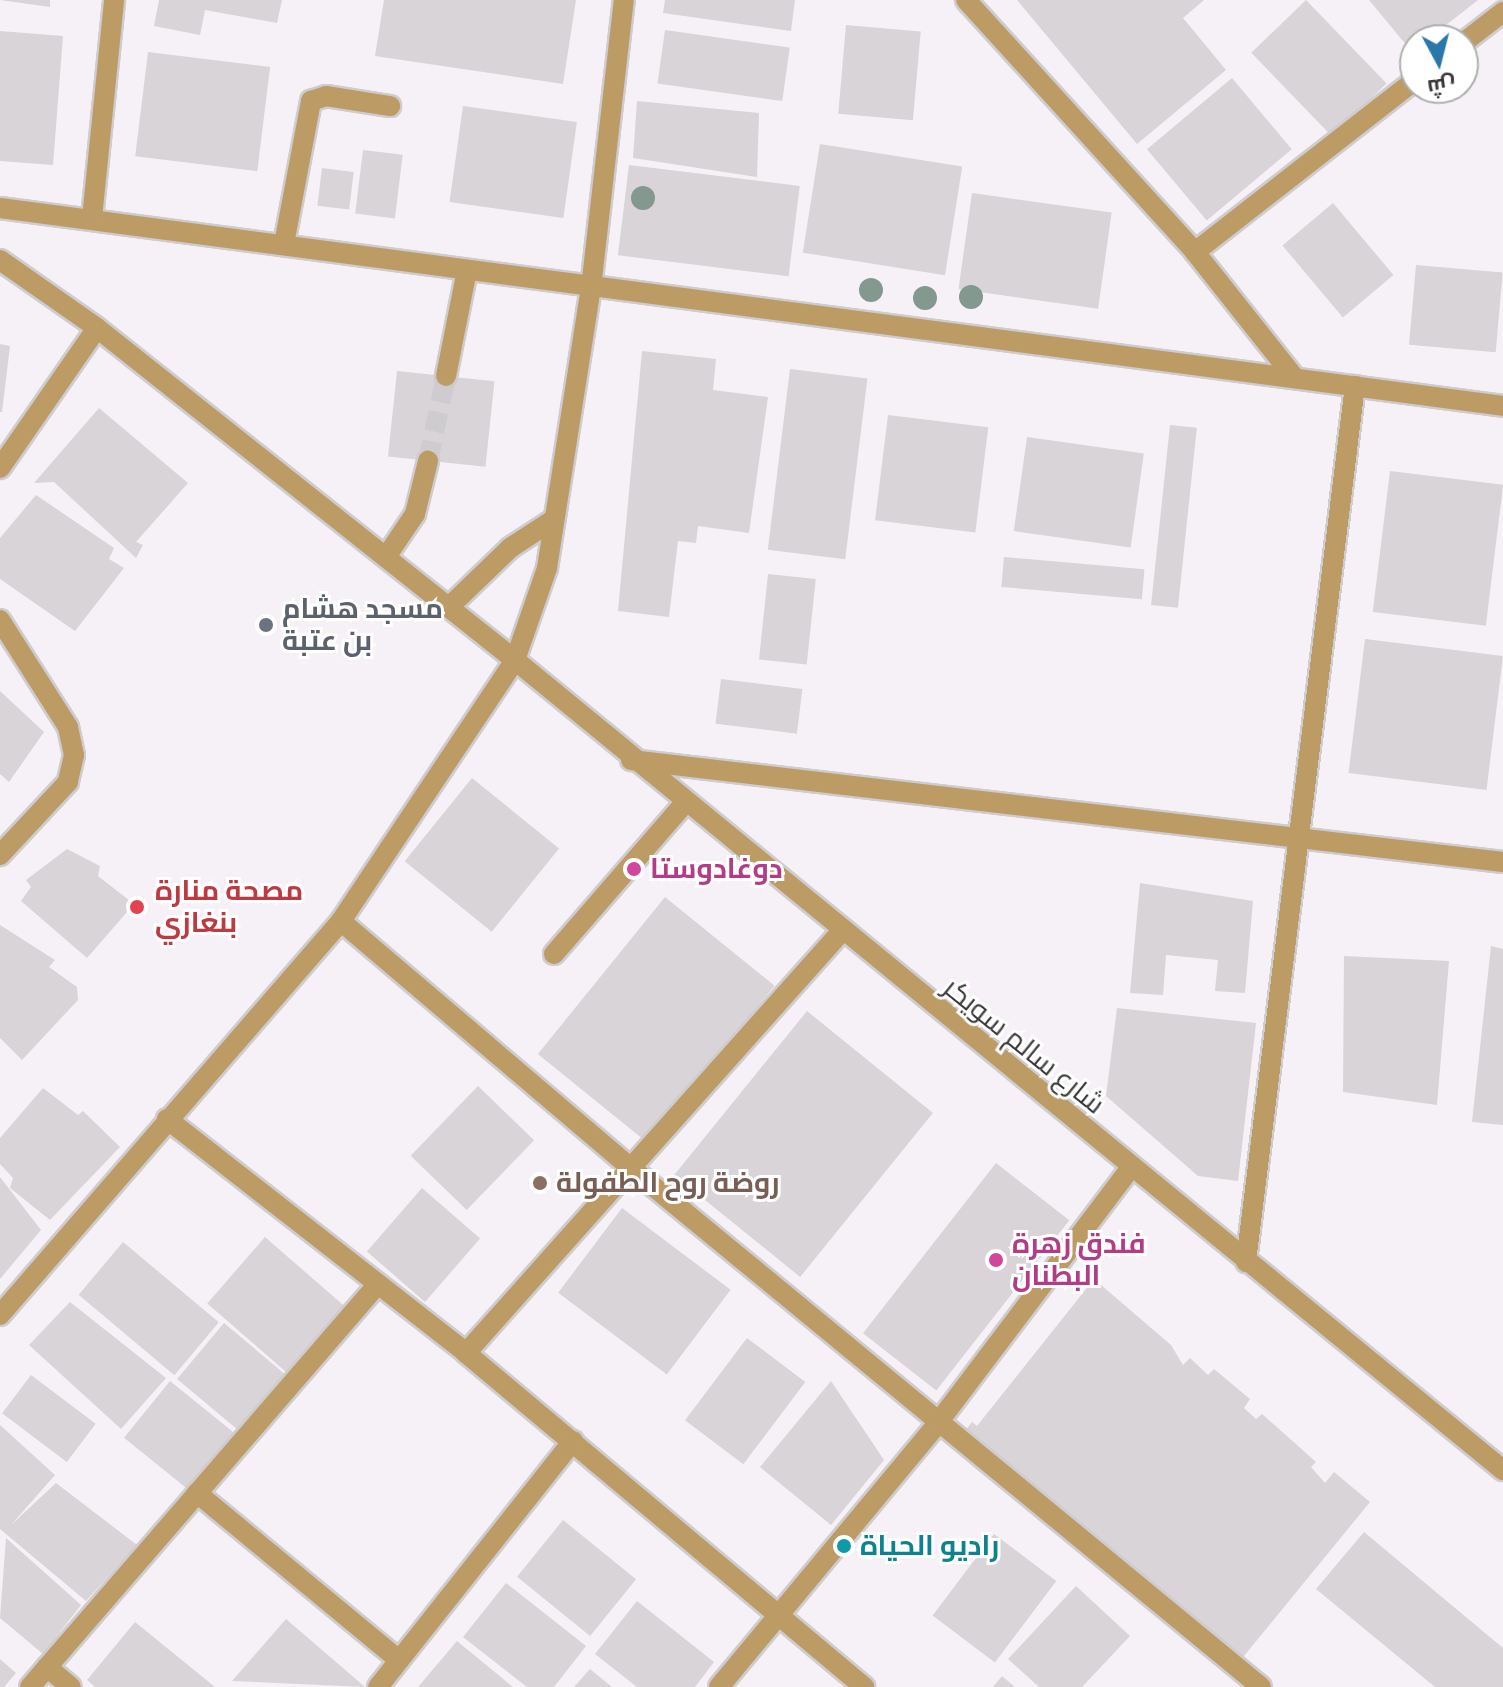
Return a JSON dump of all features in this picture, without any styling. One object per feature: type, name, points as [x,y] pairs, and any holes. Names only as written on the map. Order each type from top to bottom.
[{"type":"street","points":[[92,218],[114,0]]},
{"type":"street","points":[[0,1315],[341,921],[515,660],[540,592],[553,520],[591,288],[624,0]]},
{"type":"street","points":[[966,0],[1195,252],[1295,378]]},
{"type":"street","points":[[1479,31],[1503,12]]},
{"type":"street","points":[[1195,252],[1399,93]]},
{"type":"street","points":[[284,244],[311,101],[326,96],[390,106]]},
{"type":"street","points":[[0,208],[1503,406]]},
{"type":"street","name":"شارع سالم سويكر","points":[[0,260],[97,328],[515,660],[684,804],[1503,1470]]},
{"type":"street","points":[[446,376],[467,270]]},
{"type":"street","points":[[0,468],[97,328]]},
{"type":"street","points":[[1246,1262],[1295,837],[1355,386]]},
{"type":"street","points":[[386,557],[415,514],[428,461]]},
{"type":"street","points":[[449,607],[510,548],[553,520]]},
{"type":"street","points":[[0,620],[68,727],[74,755],[68,782],[0,855]]},
{"type":"street","points":[[631,760],[1503,862]]},
{"type":"street","points":[[554,954],[684,804]]},
{"type":"street","points":[[341,921],[937,1424],[1261,1687]]},
{"type":"street","points":[[466,1353],[841,932]]},
{"type":"street","points":[[167,1119],[466,1353],[780,1613],[864,1687]]},
{"type":"street","points":[[719,1687],[937,1424],[1130,1169]]},
{"type":"street","points":[[30,1687],[378,1284]]},
{"type":"street","points":[[378,1687],[573,1441]]},
{"type":"street","points":[[197,1493],[399,1660]]},
{"type":"street","points":[[47,1667],[71,1687]]},
{"type":"building","points":[[0,0],[50,0],[50,7]]},
{"type":"building","points":[[159,0],[282,0],[277,23],[205,10],[200,35],[154,26]]},
{"type":"building","points":[[384,0],[576,0],[563,84],[375,56]]},
{"type":"building","points":[[665,0],[795,0],[791,31],[663,13]]},
{"type":"building","points":[[1017,0],[1204,0],[1183,18],[1226,70],[1137,144]]},
{"type":"building","points":[[1306,0],[1387,83],[1332,136],[1251,53]]},
{"type":"building","points":[[1369,0],[1478,0],[1447,24],[1399,24],[1399,36]]},
{"type":"building","points":[[846,25],[921,32],[913,120],[838,114]]},
{"type":"building","points":[[665,30],[790,48],[782,101],[657,83]]},
{"type":"building","points":[[0,31],[63,36],[53,165],[0,161]]},
{"type":"building","points":[[148,52],[270,67],[257,171],[135,156]]},
{"type":"building","points":[[1232,78],[1292,149],[1207,221],[1147,149]]},
{"type":"building","points":[[637,101],[759,113],[757,177],[633,158]]},
{"type":"building","points":[[463,106],[577,122],[563,218],[450,202]]},
{"type":"building","points":[[820,144],[962,167],[945,275],[803,253]]},
{"type":"building","points":[[363,150],[403,155],[395,218],[355,214]]},
{"type":"building","points":[[629,165],[800,186],[789,276],[618,255]]},
{"type":"building","points":[[322,168],[354,172],[349,210],[317,206]]},
{"type":"building","points":[[972,193],[1112,213],[1098,309],[959,289]]},
{"type":"building","points":[[1333,203],[1393,275],[1343,317],[1282,245]]},
{"type":"building","points":[[1416,265],[1503,273],[1496,352],[1409,345]]},
{"type":"building","points":[[0,344],[10,346],[2,412],[0,412]]},
{"type":"building","points":[[642,351],[716,359],[713,390],[768,397],[749,533],[698,526],[696,543],[678,541],[669,617],[618,611]]},
{"type":"building","points":[[790,369],[867,379],[845,559],[768,550]]},
{"type":"building","points":[[397,371],[494,381],[485,467],[388,457]]},
{"type":"building","points":[[99,408],[188,483],[136,542],[143,545],[136,558],[54,482],[34,483]]},
{"type":"building","points":[[888,415],[988,427],[975,533],[875,520]]},
{"type":"building","points":[[1170,425],[1197,428],[1178,608],[1151,605]]},
{"type":"building","points":[[1027,437],[1144,453],[1131,547],[1014,531]]},
{"type":"building","points":[[1390,471],[1503,485],[1486,626],[1373,612]]},
{"type":"building","points":[[36,495],[114,548],[109,559],[124,568],[75,631],[0,579],[0,538]]},
{"type":"building","points":[[1004,557],[1144,569],[1142,599],[1001,587]]},
{"type":"building","points":[[768,574],[816,579],[807,665],[759,660]]},
{"type":"building","points":[[1365,639],[1503,656],[1487,790],[1349,773]]},
{"type":"building","points":[[721,679],[802,689],[797,734],[716,724]]},
{"type":"building","points":[[0,691],[44,732],[9,782],[0,774]]},
{"type":"building","points":[[472,778],[559,848],[492,932],[405,861]]},
{"type":"building","points":[[67,849],[100,866],[98,876],[134,904],[87,958],[21,901],[31,887],[26,880]]},
{"type":"building","points":[[1140,883],[1253,901],[1245,993],[1215,991],[1218,960],[1166,955],[1163,995],[1130,993]]},
{"type":"building","points":[[665,897],[775,986],[647,1143],[538,1054]]},
{"type":"building","points":[[0,925],[55,960],[49,967],[77,987],[78,1000],[22,1060],[0,1038]]},
{"type":"building","points":[[1491,946],[1503,949],[1503,1125],[1472,1122]]},
{"type":"building","points":[[1344,956],[1449,961],[1437,1105],[1343,1092]]},
{"type":"building","points":[[1117,1008],[1256,1023],[1238,1181],[1198,1176],[1106,1096]]},
{"type":"building","points":[[807,1011],[933,1113],[800,1277],[674,1175]]},
{"type":"building","points":[[478,1086],[534,1140],[467,1210],[411,1156]]},
{"type":"building","points":[[43,1088],[78,1115],[83,1111],[120,1147],[50,1220],[10,1188],[13,1178],[0,1164],[0,1138]]},
{"type":"building","points":[[996,1163],[1069,1220],[936,1390],[863,1333]]},
{"type":"building","points":[[0,1177],[41,1230],[0,1279]]},
{"type":"building","points":[[422,1188],[480,1239],[425,1302],[367,1251]]},
{"type":"building","points":[[622,1208],[731,1290],[667,1375],[558,1293]]},
{"type":"building","points":[[265,1237],[343,1305],[286,1372],[207,1303]]},
{"type":"building","points":[[123,1242],[219,1322],[174,1375],[79,1295]]},
{"type":"building","points":[[1094,1279],[1171,1345],[1183,1365],[1190,1358],[1208,1375],[1214,1369],[1250,1399],[1244,1408],[1256,1419],[1262,1414],[1316,1462],[1311,1467],[1325,1483],[1334,1472],[1370,1502],[1239,1662],[961,1436],[972,1422],[977,1426]]},
{"type":"building","points":[[70,1302],[166,1378],[121,1429],[29,1345]]},
{"type":"building","points":[[224,1323],[289,1378],[242,1434],[177,1379]]},
{"type":"building","points":[[747,1338],[805,1382],[743,1464],[685,1420]]},
{"type":"building","points":[[31,1375],[96,1424],[67,1462],[2,1413]]},
{"type":"building","points":[[170,1381],[237,1435],[191,1492],[124,1438]]},
{"type":"building","points":[[831,1381],[884,1460],[831,1525],[760,1467]]},
{"type":"building","points":[[0,1425],[55,1475],[11,1525],[56,1483],[137,1545],[86,1601],[0,1529]]},
{"type":"building","points":[[563,1520],[636,1579],[590,1636],[517,1577]]},
{"type":"building","points":[[1364,1532],[1503,1648],[1503,1687],[1435,1687],[1316,1589]]},
{"type":"building","points":[[994,1534],[1056,1581],[995,1662],[933,1615]]},
{"type":"building","points":[[6,1538],[81,1605],[43,1654],[0,1618]]},
{"type":"building","points":[[506,1583],[586,1646],[554,1687],[527,1687],[463,1637]]},
{"type":"building","points":[[1076,1586],[1130,1636],[1082,1687],[1039,1687],[1008,1659]]},
{"type":"building","points":[[637,1601],[714,1662],[695,1687],[637,1687],[595,1654]]},
{"type":"building","points":[[286,1619],[365,1687],[232,1681]]},
{"type":"building","points":[[135,1622],[215,1687],[95,1687],[87,1680]]},
{"type":"building","points":[[457,1641],[513,1687],[418,1687]]},
{"type":"building","points":[[0,1659],[16,1673],[4,1687],[0,1687]]},
{"type":"building","points":[[590,1669],[612,1687],[574,1687]]},
{"type":"building","points":[[1002,1676],[1015,1687],[993,1687]]},
{"type":"tunnel","points":[[428,461],[446,376]]},
{"type":"place","name":"مسجد هشام بن عتبة","points":[[266,625]]},
{"type":"place","name":"دوغادوستا","points":[[634,869]]},
{"type":"place","name":"مصحة منارة بنغازي","points":[[137,907]]},
{"type":"place","name":"روضة روح الطفولة","points":[[540,1183]]},
{"type":"place","name":"فندق زهرة البطنان","points":[[996,1260]]},
{"type":"place","name":"راديو الحياة","points":[[844,1546]]}]
